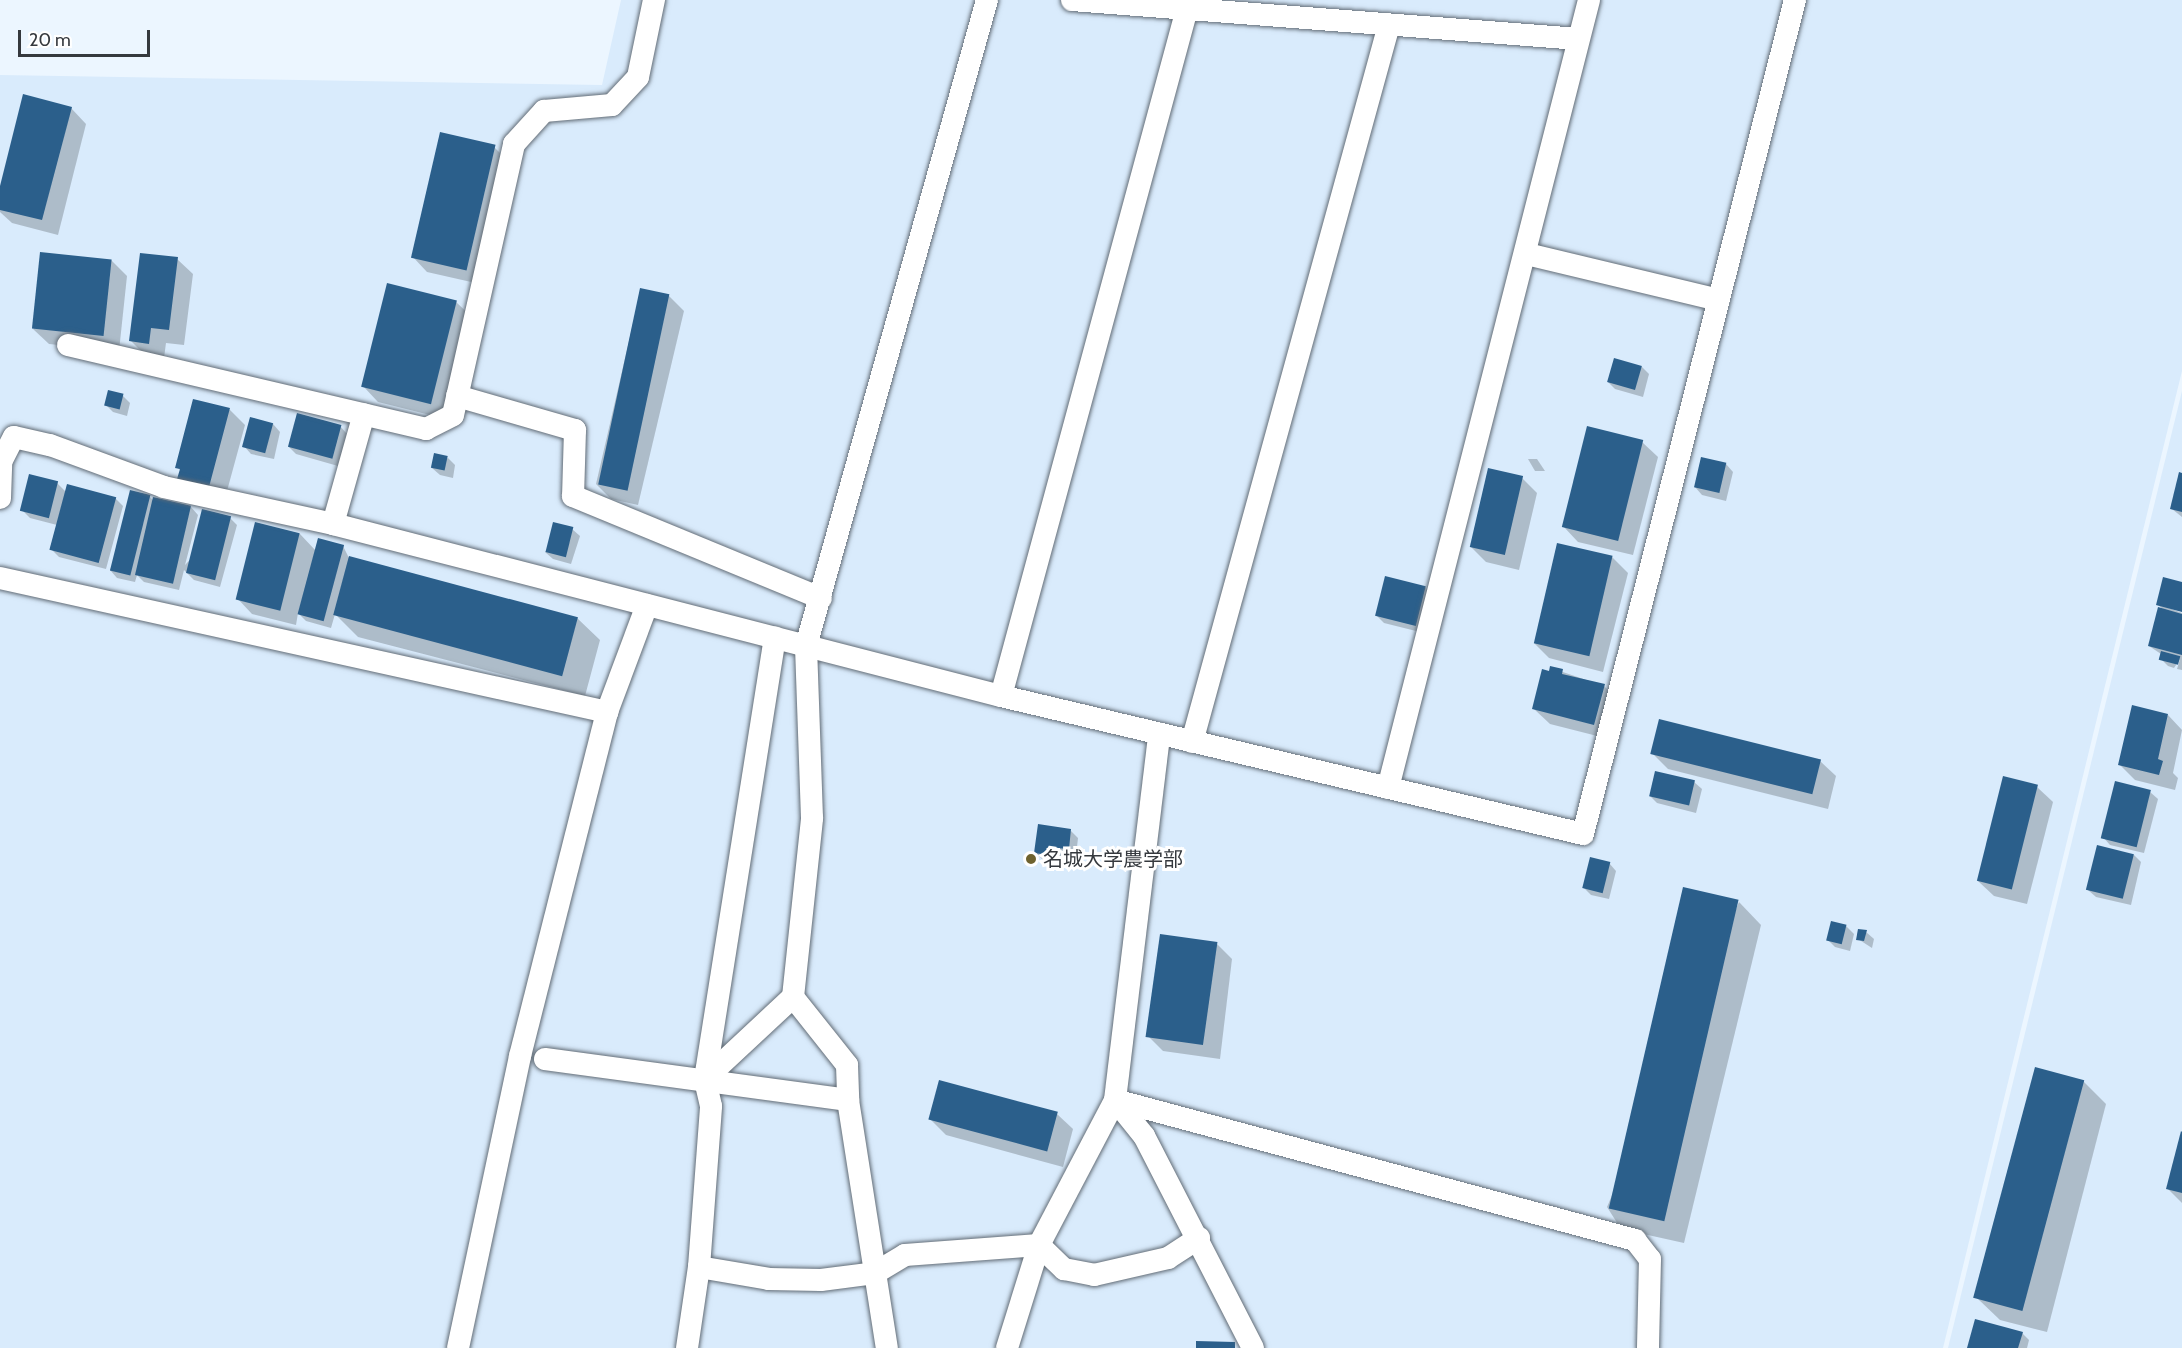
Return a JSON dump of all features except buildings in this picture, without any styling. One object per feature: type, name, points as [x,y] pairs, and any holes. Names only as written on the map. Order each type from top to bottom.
[{"type":"lane","points":[[68,345],[426,429],[453,415],[514,144],[544,111],[612,105],[638,77],[654,0]]},
{"type":"lane","points":[[705,1079],[793,997],[812,818],[806,646],[987,0]]},
{"type":"lane","points":[[1072,0],[1580,39]]},
{"type":"lane","points":[[1388,788],[1527,254],[1589,0]]},
{"type":"lane","points":[[0,498],[1,462],[14,437],[50,445],[164,487],[333,524],[1000,696],[1583,834],[1795,0]]},
{"type":"lane","points":[[1000,696],[1187,9]]},
{"type":"lane","points":[[1192,742],[1389,25]]},
{"type":"lane","points":[[1527,254],[1719,300]]},
{"type":"lane","points":[[457,396],[575,430],[573,496],[821,598]]},
{"type":"lane","points":[[333,524],[364,414]]},
{"type":"lane","points":[[0,578],[607,712]]},
{"type":"lane","points":[[458,1348],[520,1056],[607,712],[646,605]]},
{"type":"lane","points":[[687,1348],[699,1267],[711,1106],[705,1079],[775,639]]},
{"type":"lane","points":[[1007,1348],[1039,1245],[1115,1100],[1159,734]]},
{"type":"lane","points":[[793,997],[847,1065],[848,1100],[887,1348]]},
{"type":"lane","points":[[545,1059],[848,1100]]},
{"type":"lane","points":[[1115,1100],[1144,1136],[1199,1238],[1252,1348]]},
{"type":"lane","points":[[1115,1100],[1635,1240],[1650,1259],[1648,1348]]},
{"type":"lane","points":[[699,1267],[769,1279],[821,1280],[875,1273],[904,1256],[1039,1245],[1064,1269],[1094,1275],[1168,1258],[1199,1238]]},
{"type":"shaded area","name":"名城大学農学部","points":[[621,0],[2182,0],[2182,371],[1943,1348],[0,1348],[0,75],[602,85]]},
{"type":"shaded area","points":[[2182,391],[2182,1348],[1948,1348]]},
{"type":"place","name":"名城大学農学部","points":[[1031,859]]}]
